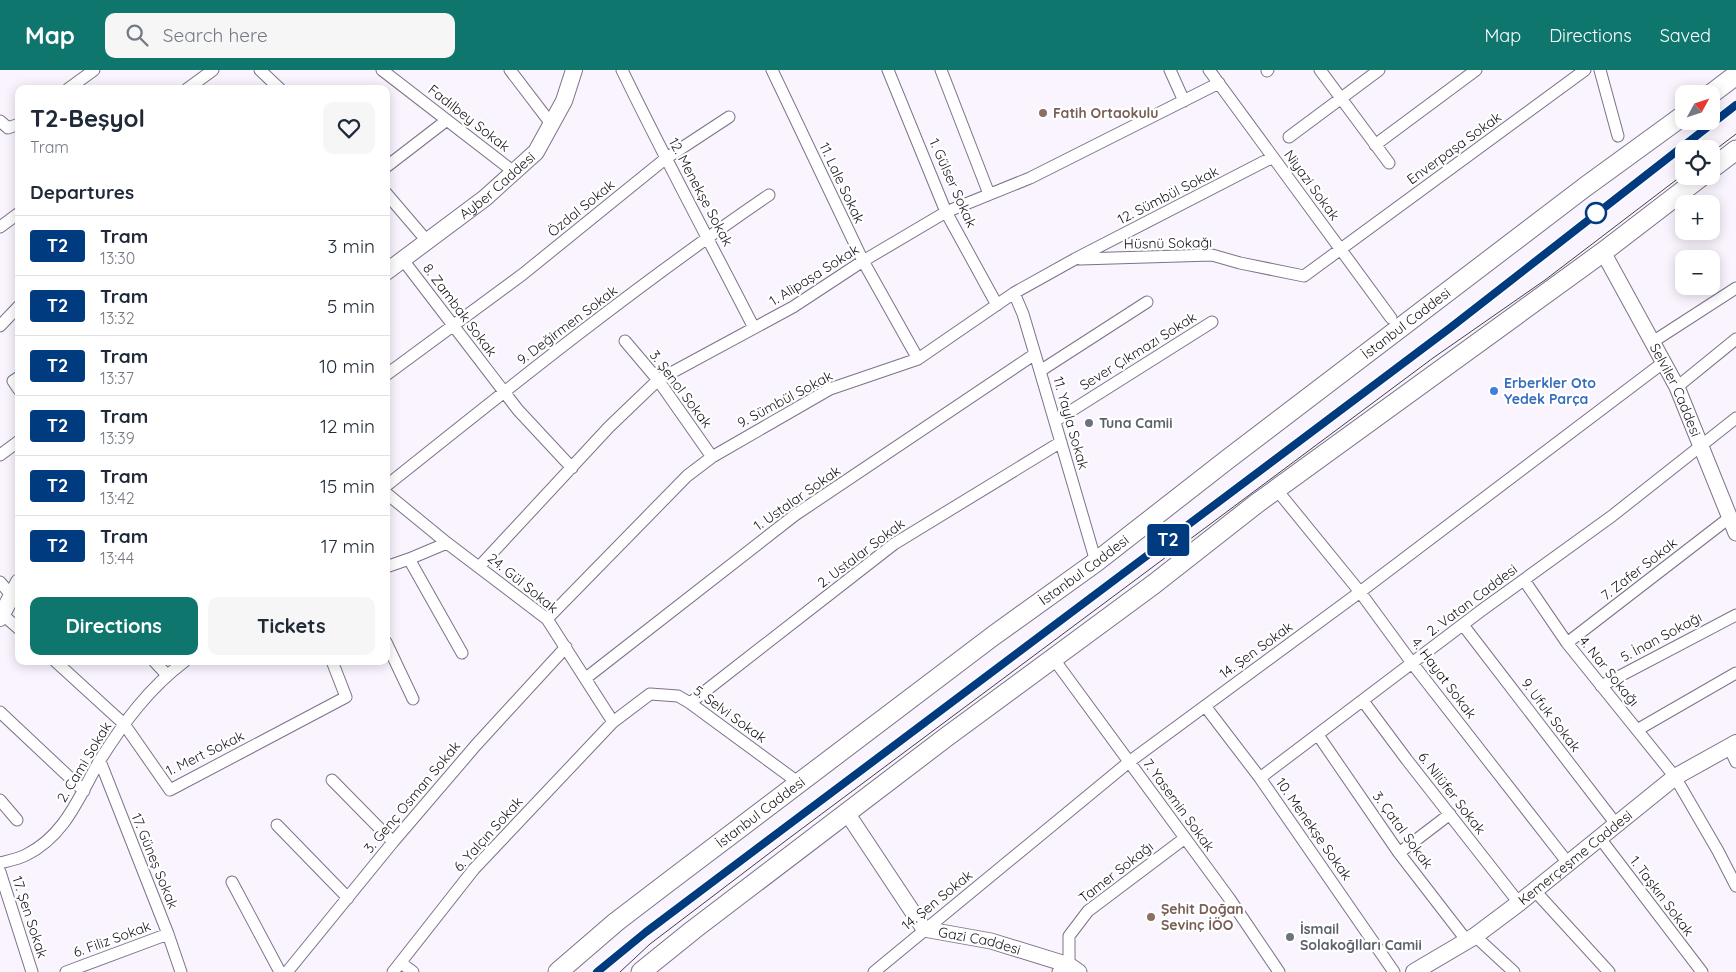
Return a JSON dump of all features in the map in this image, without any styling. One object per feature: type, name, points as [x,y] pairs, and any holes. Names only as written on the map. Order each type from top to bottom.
[{"type":"highway","points":[[1720,87],[1736,75]]},
{"type":"highway","name":"İstanbul Caddesi","points":[[558,972],[631,911],[799,783],[994,636],[1096,562],[1220,465],[1675,122]]},
{"type":"highway","points":[[1720,162],[1736,150]]},
{"type":"highway","points":[[641,972],[693,930],[1154,584],[1276,489],[1604,252],[1690,185]]},
{"type":"main road","name":"Ayber Caddesi","points":[[390,269],[485,198],[536,152],[564,101],[574,70]]},
{"type":"main road","points":[[1,616],[15,589]]},
{"type":"main road","name":"Kemerçeşme Caddesi","points":[[1414,972],[1471,938],[1519,903],[1675,777],[1734,750]]},
{"type":"street","points":[[73,85],[94,70]]},
{"type":"street","points":[[192,85],[213,70]]},
{"type":"street","points":[[260,70],[276,85]]},
{"type":"street","name":"Fadılbey Sokak","points":[[382,70],[514,172]]},
{"type":"street","points":[[510,70],[552,125]]},
{"type":"street","name":"12. Menekşe Sokak","points":[[622,70],[754,328]]},
{"type":"street","name":"11. Lale Sokak","points":[[772,70],[863,261],[918,359]]},
{"type":"street","name":"1. Gülser Sokak","points":[[888,70],[946,212],[997,305]]},
{"type":"street","points":[[941,70],[989,194]]},
{"type":"street","points":[[1170,70],[1184,101]]},
{"type":"street","name":"Niyazi Sokak","points":[[1209,70],[1391,318]]},
{"type":"street","points":[[1320,70],[1389,163]]},
{"type":"street","points":[[1289,137],[1379,70]]},
{"type":"street","points":[[1375,145],[1476,70]]},
{"type":"street","name":"Enverpaşa Sokak","points":[[1341,250],[1586,70]]},
{"type":"street","points":[[1600,70],[1618,136]]},
{"type":"street","name":"1. Alipaşa Sokak","points":[[479,567],[609,427],[658,380],[793,307],[863,261],[946,212],[1030,178],[1219,83]]},
{"type":"street","name":"Özdal Sokak","points":[[390,372],[523,274],[666,159],[730,117]]},
{"type":"street","points":[[390,164],[447,120]]},
{"type":"street","points":[[0,121],[8,128],[15,125]]},
{"type":"street","name":"12. Sümbül Sokak","points":[[1076,259],[1273,157]]},
{"type":"street","name":"9. Değirmen Sokak","points":[[390,483],[504,392],[708,237],[769,195]]},
{"type":"street","points":[[390,198],[427,241]]},
{"type":"street","points":[[0,227],[15,216]]},
{"type":"street","name":"Hüsnü Sokağı","points":[[1076,259],[1212,255],[1240,263],[1304,276],[1341,250]]},
{"type":"street","name":"Selviler Caddesi","points":[[1604,252],[1654,341],[1677,387],[1734,528]]},
{"type":"street","name":"9. Sümbül Sokak","points":[[548,619],[687,476],[712,457],[830,389],[918,359],[1014,293],[1076,259]]},
{"type":"street","name":"8. Zambak Sokak","points":[[402,260],[518,410],[572,468]]},
{"type":"street","points":[[1654,341],[1736,288]]},
{"type":"street","name":"11. Yayla Sokak","points":[[1014,293],[1023,314],[1096,562]]},
{"type":"street","points":[[1040,371],[1147,302]]},
{"type":"street","points":[[0,326],[15,310]]},
{"type":"street","name":"Sever Çıkmazı Sokak","points":[[1055,421],[1212,322]]},
{"type":"street","points":[[1677,387],[1736,339]]},
{"type":"street","name":"3. Şenol Sokak","points":[[625,341],[658,380],[712,457]]},
{"type":"street","name":"1. Ustalar Sokak","points":[[586,678],[795,515],[1035,354]]},
{"type":"street","name":"14. Şen Sokak","points":[[874,972],[1129,762],[1360,592],[1664,362]]},
{"type":"street","name":"2. Vatan Caddesi","points":[[1260,778],[1463,625],[1612,516],[1736,418]]},
{"type":"street","name":"2. Ustalar Sokak","points":[[690,704],[894,544],[1061,442]]},
{"type":"street","points":[[0,455],[15,444]]},
{"type":"street","name":"4. Hayat Sokak","points":[[1276,489],[1360,592],[1412,663],[1568,863]]},
{"type":"street","name":"24. Gül Sokak","points":[[390,495],[447,543],[548,619],[613,722]]},
{"type":"street","name":"7. Zafer Sokak","points":[[1567,643],[1734,528]]},
{"type":"street","points":[[390,566],[447,543]]},
{"type":"street","points":[[410,559],[462,653]]},
{"type":"street","name":"4. Nar Sokağı","points":[[1524,580],[1567,643],[1675,777],[1736,886]]},
{"type":"street","points":[[0,582],[15,589]]},
{"type":"street","name":"5. İnan Sokağı","points":[[1601,686],[1736,615]]},
{"type":"street","points":[[1,616],[15,626]]},
{"type":"street","name":"9. Ufuk Sokak","points":[[1463,625],[1616,824]]},
{"type":"street","name":"3. Genç Osman Sokak","points":[[288,972],[476,745],[566,647]]},
{"type":"street","points":[[390,650],[413,699]]},
{"type":"street","name":"7. Yasemin Sokak","points":[[1053,658],[1229,898],[1279,972]]},
{"type":"street","name":"1. Mert Sokak","points":[[59,665],[124,724],[170,790],[346,698],[334,665]]},
{"type":"street","points":[[158,665],[167,674]]},
{"type":"street","name":"2. Cami Sokak","points":[[0,863],[24,856],[41,847],[66,821],[100,761],[124,724],[144,698],[167,674],[179,665]]},
{"type":"street","points":[[1637,730],[1736,673]]},
{"type":"street","name":"5. Selvi Sokak","points":[[613,722],[650,694],[678,696],[799,783]]},
{"type":"street","name":"6. Nilüfer Sokak","points":[[1363,701],[1519,903]]},
{"type":"street","name":"10. Menekşe Sokak","points":[[1205,706],[1260,778],[1394,972]]},
{"type":"street","points":[[0,712],[84,790]]},
{"type":"street","name":"6. Yalçın Sokak","points":[[397,967],[474,869],[613,722]]},
{"type":"street","name":"3. Çatal Sokak","points":[[1318,735],[1399,853],[1471,938],[1514,972]]},
{"type":"street","name":"17. Güneş Sokak","points":[[100,761],[181,972]]},
{"type":"street","points":[[332,780],[394,842]]},
{"type":"street","points":[[0,800],[17,820]]},
{"type":"street","name":"Gazi Caddesi","points":[[847,813],[924,929],[991,941],[1069,970]]},
{"type":"street","points":[[1399,853],[1450,814]]},
{"type":"street","points":[[277,825],[348,898]]},
{"type":"street","name":"1. Taşkın Sokak","points":[[1599,837],[1702,972]]},
{"type":"street","name":"Tamer Sokağı","points":[[1069,970],[1069,936],[1088,912],[1185,838]]},
{"type":"street","name":"17. Şen Sokak","points":[[0,872],[32,972]]},
{"type":"street","points":[[232,882],[280,972]]},
{"type":"street","points":[[1534,891],[1609,972]]},
{"type":"street","name":"6. Filiz Sokak","points":[[66,972],[168,934]]},
{"type":"street","points":[[397,967],[413,972]]},
{"type":"tram line","points":[[597,972],[646,932],[1450,328],[1736,105]]},
{"type":"tram line","name":"T2","points":[[597,972],[646,932],[1450,328],[1546,251],[1736,105]]},
{"type":"tram line","points":[[1720,146],[1736,134]]},
{"type":"tram line","points":[[620,972],[650,944],[788,839],[1433,358],[1545,280],[1675,181]]},
{"type":"place","name":"Fatih Ortaokulu","points":[[1043,113]]},
{"type":"place","name":"Erberkler Oto Yedek Parça","points":[[1494,391]]},
{"type":"place","name":"Tuna Camii","points":[[1089,423]]},
{"type":"place","name":"Şehit Doğan Sevinç İÖO","points":[[1151,917]]},
{"type":"place","name":"İsmail Solakoğlları Camii","points":[[1290,937]]}]
